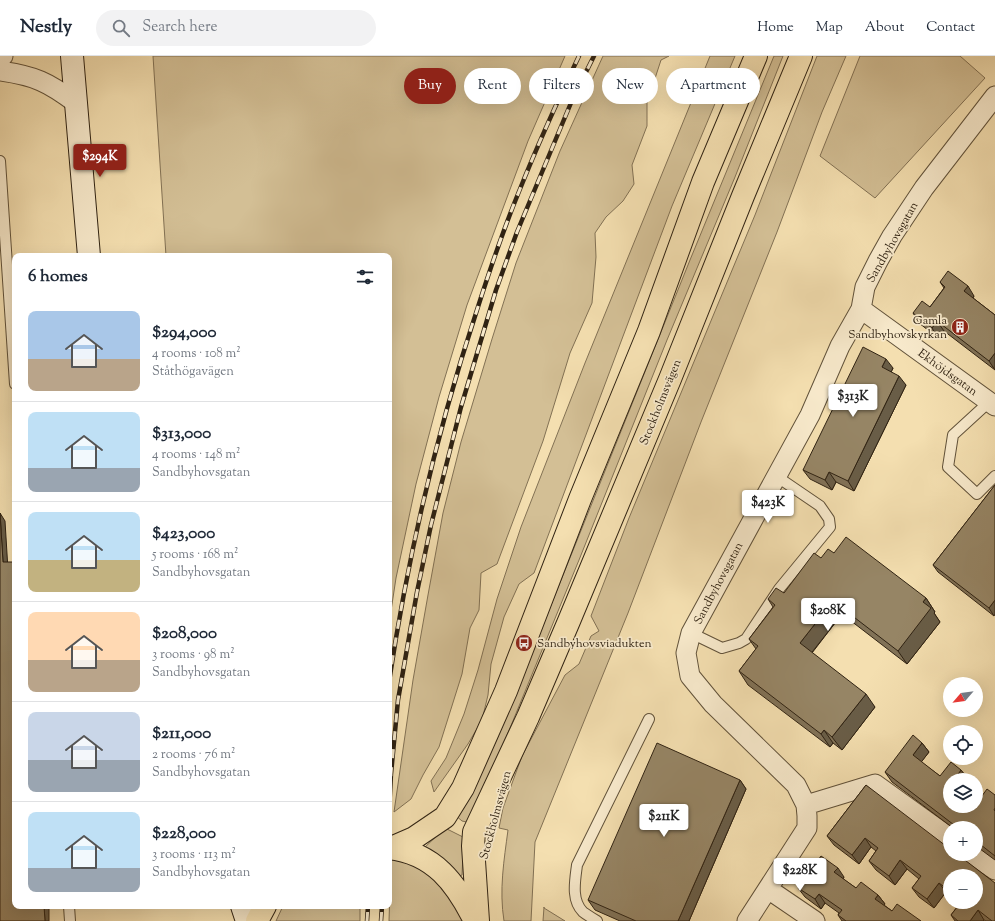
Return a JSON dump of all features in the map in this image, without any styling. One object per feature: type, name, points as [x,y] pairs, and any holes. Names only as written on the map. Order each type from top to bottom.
[{"type":"highway","points":[[392,847],[414,838],[445,817],[463,788],[506,691],[580,499],[649,331],[703,182],[756,56]]},
{"type":"highway","name":"Stockholmsvägen","points":[[476,921],[476,883],[514,746],[569,621],[670,379],[740,203],[801,56]]},
{"type":"highway","points":[[392,848],[408,852],[430,862],[450,879],[464,899],[476,921]]},
{"type":"highway","points":[[257,921],[263,909]]},
{"type":"main road","points":[[72,56],[89,253]]},
{"type":"main road","points":[[243,909],[247,921]]},
{"type":"street","points":[[0,57],[4,56]]},
{"type":"street","points":[[0,71],[28,76],[43,81],[55,87],[76,103]]},
{"type":"street","name":"Sandbyhovsgatan","points":[[746,921],[807,828],[808,816],[806,805],[796,785],[713,704],[690,676],[686,653],[691,633],[810,415],[840,346],[861,309],[865,287],[892,236],[924,188],[995,96]]},
{"type":"street","name":"Ekhöjdsgatan","points":[[861,309],[992,404]]},
{"type":"street","points":[[806,805],[874,784],[943,833]]},
{"type":"street","points":[[982,861],[995,870]]},
{"type":"street","points":[[768,889],[815,921]]},
{"type":"lane","points":[[0,160],[12,339]]},
{"type":"lane","points":[[992,404],[953,435],[948,467],[976,494],[995,476]]},
{"type":"lane","points":[[691,633],[722,648],[746,640],[780,589],[830,527],[829,519],[820,506],[776,476]]},
{"type":"lane","points":[[597,921],[583,912],[577,902],[574,886],[577,866],[649,719]]},
{"type":"lane","points":[[69,909],[70,921]]},
{"type":"shaded area","points":[[153,56],[565,56],[560,68],[529,68],[529,104],[544,104],[528,141],[467,305],[439,397],[416,484],[396,578],[392,604],[392,253],[166,253]]},
{"type":"shaded area","points":[[603,56],[669,56],[661,60],[658,69],[658,68],[602,68],[602,104],[647,104],[647,126],[632,165],[634,184],[623,201],[606,217],[595,233],[596,257],[592,303],[570,353],[543,441],[497,564],[481,573],[479,610],[470,628],[462,674],[439,747],[411,799],[394,812],[413,680],[428,595],[443,513],[461,442],[516,263],[560,151],[581,104],[594,104],[594,76]]},
{"type":"shaded area","points":[[710,56],[735,56],[730,68],[705,68]]},
{"type":"shaded area","points":[[774,56],[783,56],[471,823],[462,821],[454,814],[472,791],[497,739],[754,104],[760,104],[760,90]]},
{"type":"shaded area","points":[[817,56],[846,56],[822,112],[777,232],[701,422],[628,613],[535,842],[531,921],[504,921],[502,886],[508,830],[499,828],[503,808],[522,756],[565,675],[579,664],[591,636],[599,631],[591,616],[629,518],[755,215]]},
{"type":"shaded area","points":[[860,56],[960,56],[985,78],[875,198],[820,156]]},
{"type":"shaded area","points":[[690,104],[715,104],[672,206],[534,573],[519,584],[504,617],[491,664],[488,695],[482,720],[468,744],[434,792],[431,781],[446,758],[464,714],[478,670],[497,599],[521,527],[585,363]]},
{"type":"shaded area","points":[[445,828],[467,839],[463,854],[462,875],[460,876],[448,863],[422,850]]},
{"type":"shaded area","points":[[392,858],[417,864],[431,874],[455,901],[462,921],[389,921],[389,909],[392,909]]},
{"type":"shaded area","points":[[544,908],[565,921],[543,921]]},
{"type":"shaded area","points":[[282,909],[360,909],[360,921],[276,921]]},
{"type":"building","name":"Gamla Sandbyhovskyrkan","points":[[948,271],[968,286],[964,291],[995,315],[995,353],[989,361],[937,321],[932,328],[913,313],[922,301],[930,307],[945,287],[940,282]]},
{"type":"building","points":[[863,347],[886,359],[882,367],[899,376],[848,481],[829,472],[825,480],[803,470]]},
{"type":"building","points":[[995,485],[995,600],[989,608],[933,565]]},
{"type":"building","points":[[0,513],[3,562],[12,562],[12,909],[44,909],[45,921],[0,921]]},
{"type":"building","points":[[846,537],[926,598],[923,602],[931,608],[898,651],[833,601],[800,643],[866,694],[832,737],[824,730],[821,734],[739,671],[758,646],[749,639],[775,605],[768,599],[776,588],[784,593],[814,553],[821,558],[828,549],[834,553]]},
{"type":"building","points":[[913,735],[922,743],[913,755],[940,776],[949,765],[955,765],[961,770],[959,773],[943,773],[943,813],[983,813],[983,794],[987,789],[995,795],[995,856],[983,847],[983,821],[949,821],[885,772]]},
{"type":"building","points":[[657,743],[740,780],[678,921],[636,921],[588,900]]},
{"type":"building","points":[[866,785],[943,844],[943,861],[966,861],[977,869],[943,869],[943,886],[939,883],[927,899],[912,888],[921,876],[900,860],[889,876],[869,861],[878,848],[865,838],[852,855],[827,836]]},
{"type":"building","points":[[821,856],[838,868],[834,872],[856,888],[861,882],[878,895],[875,899],[892,911],[897,904],[921,921],[846,921],[838,915],[842,910],[819,894],[815,899],[798,888]]},
{"type":"building","points":[[983,874],[995,883],[995,921],[992,921],[978,910],[970,921],[958,921],[951,915],[956,909],[983,909]]},
{"type":"railway","points":[[392,664],[405,587],[415,540],[425,494],[449,401],[492,264],[514,204],[541,139],[579,56]]},
{"type":"railway","points":[[392,763],[398,700],[417,592],[431,525],[461,407],[496,290],[517,232],[573,98],[594,56]]},
{"type":"railway","points":[[367,921],[368,909]]},
{"type":"railway","points":[[381,921],[382,909]]},
{"type":"place","name":"Gamla Sandbyhovskyrkan","points":[[960,327]]},
{"type":"place","name":"Sandbyhovsviadukten","points":[[524,643]]}]
